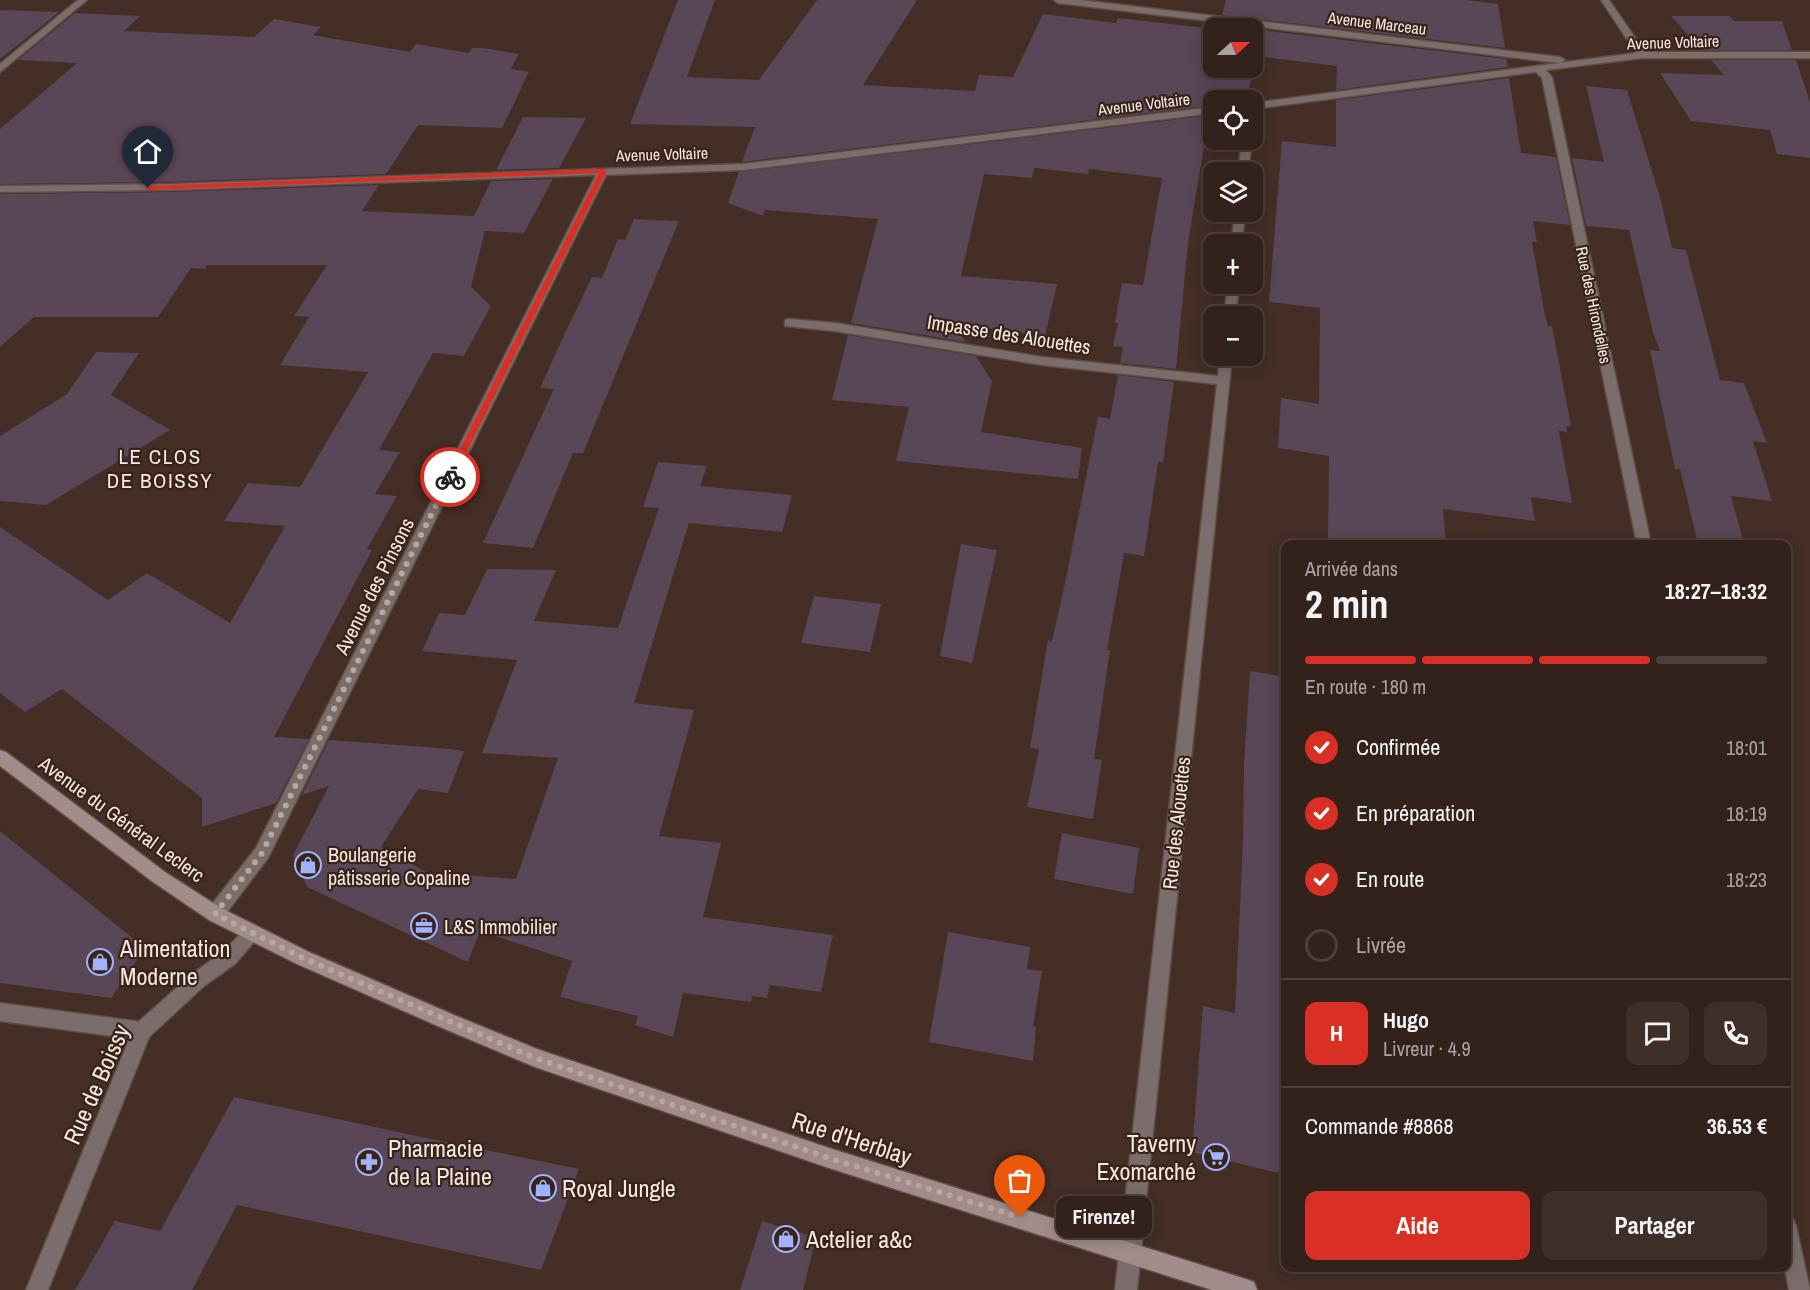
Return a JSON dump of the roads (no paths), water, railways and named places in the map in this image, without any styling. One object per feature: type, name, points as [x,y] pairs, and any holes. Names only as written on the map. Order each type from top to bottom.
[{"type":"main road","name":"Avenue du Général Leclerc","points":[[0,757],[159,877],[215,914],[252,934],[447,1021]]},
{"type":"main road","name":"Rue d'Herblay","points":[[447,1021],[535,1058],[694,1113],[1246,1290]]},
{"type":"street","points":[[0,69],[84,0]]},
{"type":"street","name":"Avenue Marceau","points":[[1059,0],[1584,63]]},
{"type":"street","points":[[1605,0],[1642,55]]},
{"type":"street","name":"Avenue Voltaire","points":[[1263,105],[1642,55],[1810,55]]},
{"type":"street","name":"Rue des Hirondelles","points":[[1539,69],[1546,77],[1643,540]]},
{"type":"street","name":"Avenue Voltaire","points":[[0,189],[170,187],[743,167],[1203,111]]},
{"type":"street","name":"Avenue des Pinsons","points":[[215,914],[262,853],[603,171]]},
{"type":"street","name":"Impasse des Alouettes","points":[[789,323],[835,327],[1042,361],[1224,381]]},
{"type":"street","name":"Rue des Alouettes","points":[[1126,1290],[1225,366]]},
{"type":"street","name":"Rue de Boissy","points":[[37,1290],[142,1031],[198,980],[229,958],[252,934]]},
{"type":"street","points":[[0,1012],[142,1031]]},
{"type":"street","points":[[1791,1249],[1800,1290]]},
{"type":"place","name":"Boulangerie pâtisserie Copaline","points":[[308,865]]},
{"type":"place","name":"L&S Immobilier","points":[[424,926]]},
{"type":"place","name":"Alimentation Moderne","points":[[100,962]]},
{"type":"place","name":"Taverny Exomarché","points":[[1216,1157]]},
{"type":"place","name":"Pharmacie de la Plaine","points":[[369,1162]]},
{"type":"place","name":"Royal Jungle","points":[[543,1188]]},
{"type":"place","name":"Firenze!","points":[[1020,1217]]},
{"type":"place","name":"Actelier a&c","points":[[786,1239]]},
{"type":"district","name":"LE CLOS DE BOISSY","points":[[160,468]]}]
